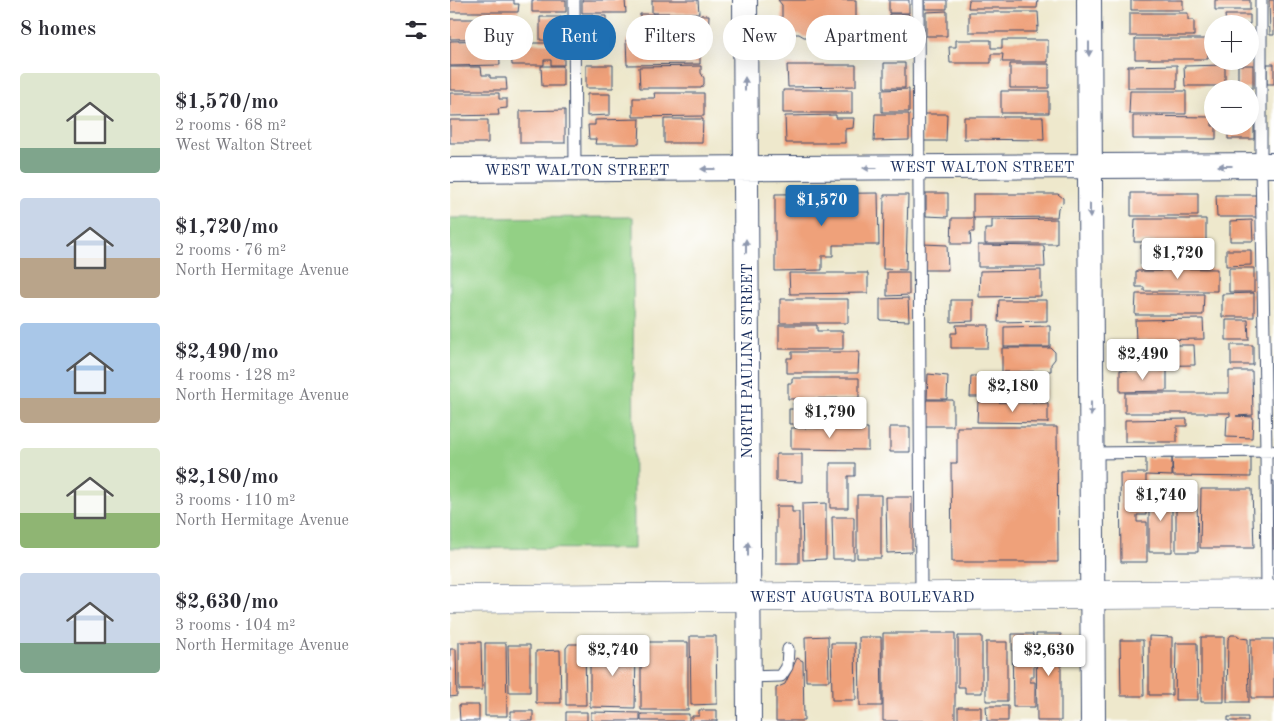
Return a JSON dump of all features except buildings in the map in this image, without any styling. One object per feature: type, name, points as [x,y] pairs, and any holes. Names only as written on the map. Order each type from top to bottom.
[{"type":"street","name":"NORTH PAULINA STREET","points":[[745,0],[749,721]]},
{"type":"street","points":[[1089,0],[1093,721]]},
{"type":"street","name":"WEST WALTON STREET","points":[[450,170],[1268,165]]},
{"type":"street","name":"WEST AUGUSTA BOULEVARD","points":[[450,599],[1270,594]]},
{"type":"lane","points":[[574,0],[575,170]]},
{"type":"lane","points":[[918,0],[921,596]]},
{"type":"lane","points":[[1261,0],[1268,165],[1270,594]]},
{"type":"lane","points":[[1091,453],[1270,451]]},
{"type":"lane","points":[[748,677],[781,676],[787,667],[788,649]]},
{"type":"green space","points":[[633,217],[634,549],[450,548],[450,218]]}]
